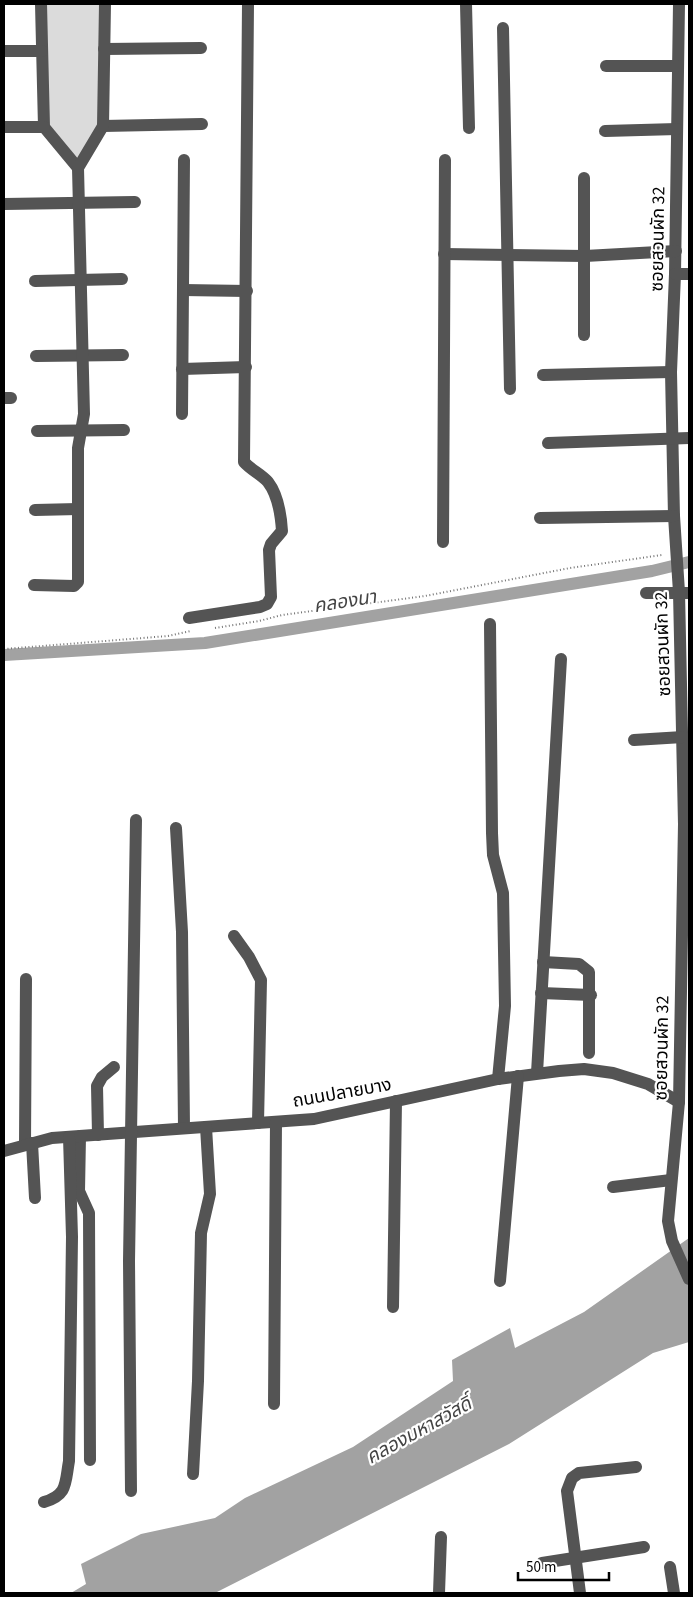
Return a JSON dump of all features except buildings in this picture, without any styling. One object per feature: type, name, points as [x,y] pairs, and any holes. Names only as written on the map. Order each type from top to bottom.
[{"type":"street","points":[[41,4],[44,126],[78,168]]},
{"type":"street","points":[[34,585],[77,584],[78,448],[84,414],[78,168],[103,126],[105,4]]},
{"type":"street","points":[[191,624],[267,604],[271,597],[270,544],[282,531],[281,519],[274,494],[267,481],[250,470],[244,462],[247,291],[248,4]]},
{"type":"street","points":[[466,4],[469,128]]},
{"type":"street","name":"ซอยสวนผัก 32","points":[[683,8],[678,66],[676,251],[670,372],[674,516],[678,562],[684,593],[686,776],[684,1083],[679,1102],[668,1221],[672,1241],[689,1279]]},
{"type":"street","points":[[504,28],[510,389]]},
{"type":"street","points":[[104,50],[201,48]]},
{"type":"street","points":[[4,51],[42,50]]},
{"type":"street","points":[[606,66],[678,66]]},
{"type":"street","points":[[103,126],[202,124]]},
{"type":"street","points":[[4,127],[44,126]]},
{"type":"street","points":[[605,131],[677,129]]},
{"type":"street","points":[[182,414],[184,160]]},
{"type":"street","points":[[443,542],[445,160]]},
{"type":"street","points":[[584,178],[584,335]]},
{"type":"street","points":[[4,204],[135,202]]},
{"type":"street","points":[[444,254],[585,256],[676,251]]},
{"type":"street","points":[[675,274],[689,274]]},
{"type":"street","points":[[35,281],[122,280]]},
{"type":"street","points":[[183,290],[247,291]]},
{"type":"street","points":[[36,356],[123,355]]},
{"type":"street","points":[[182,369],[246,367]]},
{"type":"street","points":[[543,375],[670,372]]},
{"type":"street","points":[[36,431],[124,430]]},
{"type":"street","points":[[548,443],[689,438]]},
{"type":"street","points":[[35,510],[78,509]]},
{"type":"street","points":[[540,518],[674,516]]},
{"type":"street","points":[[646,592],[684,593]]},
{"type":"street","points":[[490,624],[492,833],[493,855],[503,893],[505,1006],[498,1079]]},
{"type":"street","points":[[537,1073],[561,659]]},
{"type":"street","points":[[634,740],[685,732]]},
{"type":"street","points":[[131,1491],[130,1132],[136,820]]},
{"type":"street","points":[[176,828],[182,932],[184,1128]]},
{"type":"street","points":[[234,936],[249,957],[261,980],[258,1123]]},
{"type":"street","points":[[543,962],[579,964],[589,972],[591,995],[589,1053]]},
{"type":"street","points":[[26,979],[29,1144],[36,1198]]},
{"type":"street","points":[[541,994],[591,995]]},
{"type":"street","points":[[98,1135],[97,1086],[102,1077],[114,1066]]},
{"type":"street","name":"ถนนปลายบาง","points":[[4,1151],[29,1144],[74,1136],[314,1119],[498,1079],[584,1069],[613,1073],[648,1084],[679,1102]]},
{"type":"street","points":[[500,1281],[518,1076]]},
{"type":"street","points":[[393,1306],[396,1101]]},
{"type":"street","points":[[274,1404],[276,1122]]},
{"type":"street","points":[[193,1474],[201,1233],[210,1194],[206,1127]]},
{"type":"street","points":[[74,1136],[79,1191],[90,1212],[90,1460]]},
{"type":"street","points":[[44,1502],[57,1498],[63,1492],[69,1461],[74,1136]]},
{"type":"street","points":[[613,1187],[671,1180]]},
{"type":"street","points":[[580,1593],[567,1491],[572,1478],[579,1473],[636,1467]]},
{"type":"street","points":[[439,1593],[441,1537]]},
{"type":"street","points":[[542,1563],[575,1556],[644,1547]]},
{"type":"street","points":[[670,1567],[674,1593]]},
{"type":"path","points":[[213,628],[260,621],[282,615],[449,593],[570,568],[662,555]]},
{"type":"path","points":[[4,649],[168,636],[191,624]]},
{"type":"shaded area","points":[[41,4],[105,4],[103,126],[78,168],[44,127]]},
{"type":"water","name":"คลองมหาสวัสดิ์","points":[[689,1238],[689,1342],[653,1353],[509,1444],[215,1593],[71,1593],[86,1584],[81,1564],[141,1534],[215,1518],[245,1498],[353,1447],[453,1381],[452,1360],[510,1328],[515,1348],[584,1312]]},
{"type":"waterway","name":"คลองนา","points":[[4,655],[205,643],[652,571],[689,562]]}]
